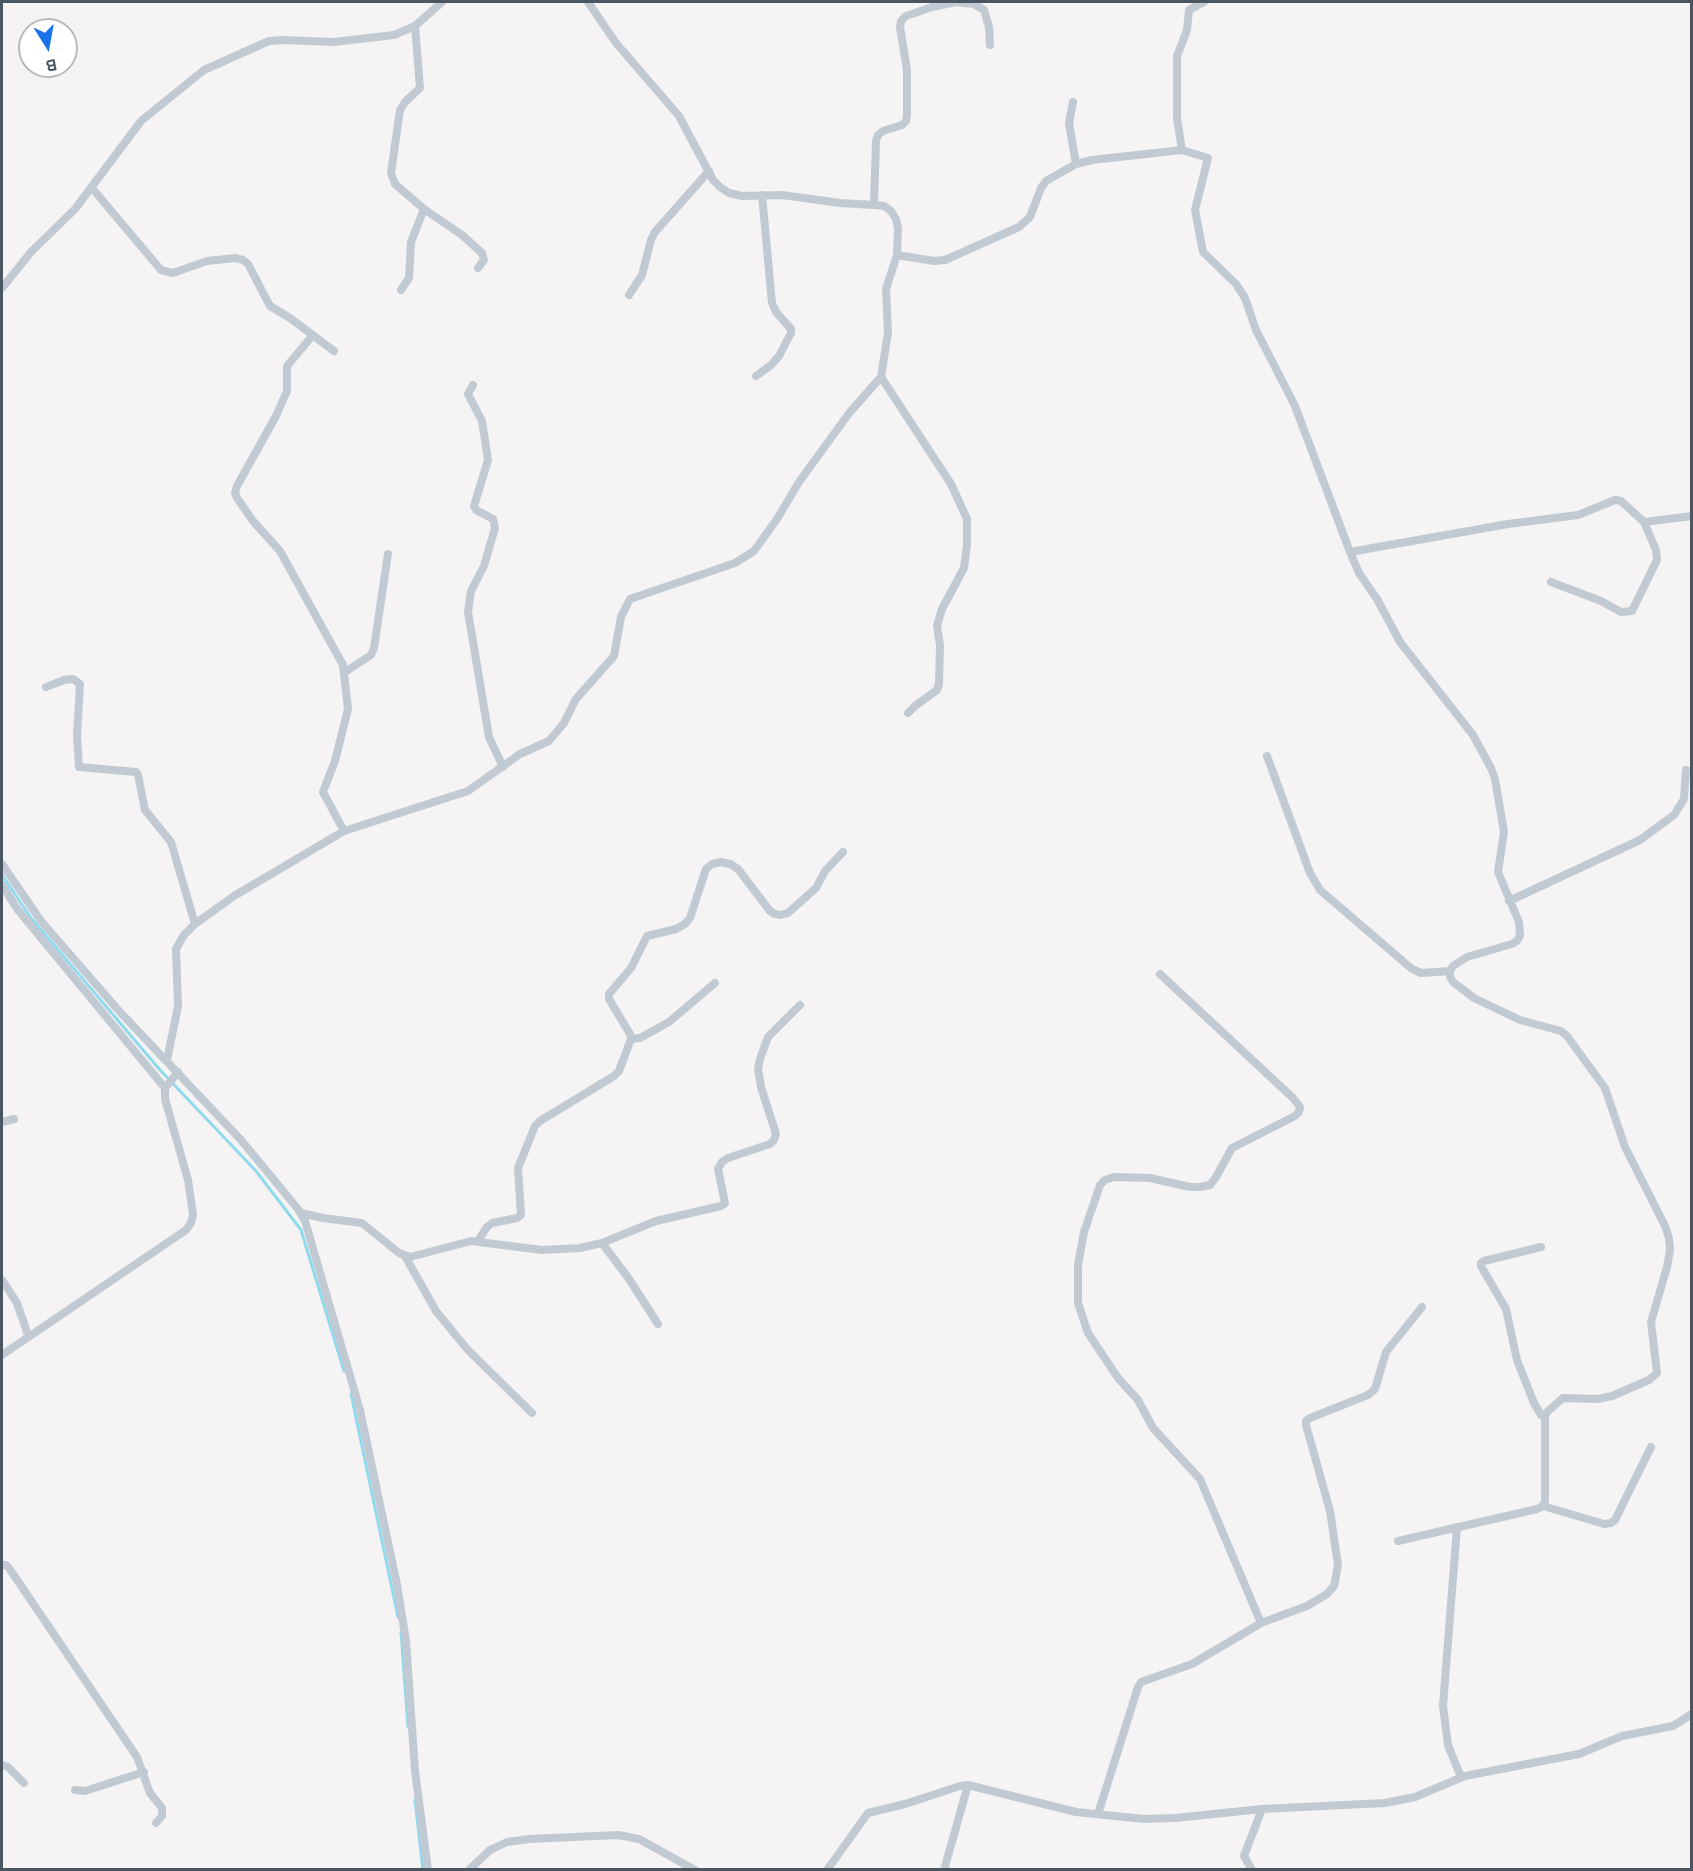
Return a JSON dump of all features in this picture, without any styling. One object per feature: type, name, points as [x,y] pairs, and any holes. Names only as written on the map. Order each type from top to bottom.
[{"type":"street","points":[[2,288],[31,252],[69,216],[141,121],[215,64],[269,41],[344,41],[394,35],[415,26],[442,2]]},
{"type":"street","points":[[167,1060],[178,1006],[176,949],[184,935],[195,924],[234,896],[344,831],[459,795],[476,786],[520,754],[549,741],[557,733],[576,699],[614,656],[621,617],[630,599],[735,563],[754,551],[799,482],[850,411],[881,377],[888,332],[886,289],[897,255],[898,228],[891,211],[884,206],[782,195],[742,196],[729,193],[720,187],[708,171],[679,116],[616,43],[588,2]]},
{"type":"street","points":[[874,205],[878,135],[902,125],[907,115],[907,70],[901,21],[906,16],[945,4],[956,2],[974,4],[984,10],[991,36],[990,45]]},
{"type":"street","points":[[1182,150],[1177,118],[1177,56],[1187,30],[1189,10],[1204,2]]},
{"type":"street","points":[[415,26],[420,88],[402,105],[400,110],[391,173],[395,184],[482,253],[484,260],[478,268]]},
{"type":"street","points":[[1073,102],[1069,132],[1076,164]]},
{"type":"street","points":[[897,255],[934,261],[945,260],[1020,227],[1030,217],[1046,181],[1076,164],[1092,160],[1182,150],[1208,158],[1194,210],[1201,246],[1207,257],[1241,290],[1258,334],[1295,406],[1359,573],[1377,599],[1400,642],[1473,735],[1491,768],[1504,832],[1498,872],[1521,929],[1517,941],[1467,957],[1454,966],[1450,971],[1450,977],[1474,998],[1520,1020],[1556,1029],[1567,1036],[1605,1088],[1625,1148],[1669,1238],[1670,1250],[1667,1267],[1651,1322],[1651,1336],[1657,1367],[1654,1377],[1604,1398],[1563,1398],[1557,1402],[1545,1417],[1545,1501],[1543,1506],[1398,1541]]},
{"type":"street","points":[[629,295],[642,275],[655,232],[708,171]]},
{"type":"street","points":[[92,188],[160,270],[173,273],[207,261],[235,258],[243,260],[248,264],[270,306],[334,351]]},
{"type":"street","points":[[756,376],[779,356],[791,333],[791,329],[776,312],[772,303],[762,195]]},
{"type":"street","points":[[401,290],[409,278],[411,242],[424,209]]},
{"type":"street","points":[[313,335],[287,366],[287,391],[235,493],[253,521],[280,551],[343,665],[348,710],[335,761],[323,792],[344,831]]},
{"type":"street","points":[[881,377],[951,484],[967,519],[964,568],[946,601],[937,626],[940,645],[939,684],[937,690],[908,713]]},
{"type":"street","points":[[473,386],[468,394],[482,421],[488,460],[474,506],[476,510],[493,519],[495,528],[483,566],[471,591],[468,612],[489,737],[503,767]]},
{"type":"street","points":[[1350,552],[1578,514],[1615,500],[1621,501],[1644,522],[1656,550],[1657,560],[1632,611],[1621,612],[1601,601],[1551,582]]},
{"type":"street","points":[[1644,522],[1692,516]]},
{"type":"street","points":[[345,672],[371,655],[374,648],[388,554]]},
{"type":"street","points":[[46,687],[74,679],[80,684],[77,735],[79,767],[136,772],[138,775],[145,810],[171,842],[195,924]]},
{"type":"street","points":[[1267,756],[1310,873],[1320,890],[1412,969],[1421,973],[1450,971]]},
{"type":"street","points":[[1509,901],[1640,840],[1674,815],[1684,799],[1686,770]]},
{"type":"street","points":[[478,1241],[492,1223],[517,1218],[521,1215],[518,1167],[535,1126],[546,1116],[614,1076],[623,1064],[631,1039],[628,1029],[609,999],[609,994],[631,968],[647,936],[676,929],[690,918],[706,869],[712,864],[721,862],[730,864],[738,869],[770,911],[775,915],[782,915],[788,913],[816,888],[825,871],[843,852]]},
{"type":"street","points":[[2,864],[41,921],[120,1012],[242,1140],[301,1213],[308,1229],[360,1410],[397,1585],[406,1641],[416,1771],[428,1869]]},
{"type":"street","points":[[2,885],[18,910],[166,1087]]},
{"type":"street","points":[[1160,974],[1293,1098],[1300,1107],[1299,1112],[1285,1122],[1232,1148],[1210,1185],[1190,1187],[1158,1179],[1141,1178],[1114,1177],[1105,1180],[1100,1185],[1084,1232],[1078,1265],[1078,1303],[1088,1333],[1118,1378],[1138,1400],[1153,1428],[1200,1479],[1261,1623]]},
{"type":"street","points":[[631,1039],[640,1038],[669,1022],[714,983]]},
{"type":"street","points":[[405,1256],[417,1257],[466,1242],[478,1241],[513,1247],[560,1250],[602,1242],[656,1221],[721,1206],[725,1203],[718,1169],[722,1162],[770,1144],[774,1140],[776,1134],[761,1087],[758,1069],[768,1037],[800,1005]]},
{"type":"street","points":[[2,1354],[150,1255],[186,1230],[191,1223],[190,1189],[165,1099],[166,1087],[177,1073]]},
{"type":"street","points":[[2,1122],[14,1119]]},
{"type":"street","points":[[301,1213],[362,1223],[405,1256],[436,1311],[467,1349],[531,1413]]},
{"type":"street","points":[[602,1242],[658,1324]]},
{"type":"street","points":[[1541,1247],[1481,1263],[1506,1309],[1520,1368],[1539,1412],[1545,1417]]},
{"type":"street","points":[[2,1280],[17,1303],[28,1335]]},
{"type":"street","points":[[1098,1814],[1141,1682],[1192,1664],[1261,1623],[1313,1603],[1327,1594],[1334,1586],[1338,1565],[1330,1511],[1306,1421],[1368,1395],[1375,1389],[1386,1352],[1422,1307]]},
{"type":"street","points":[[1543,1506],[1604,1524],[1611,1523],[1615,1520],[1651,1447]]},
{"type":"street","points":[[1457,1527],[1443,1706],[1448,1745],[1461,1777]]},
{"type":"street","points":[[2,1565],[9,1568],[132,1749],[144,1772],[150,1793],[162,1808],[162,1816],[156,1823]]},
{"type":"street","points":[[827,1869],[868,1813],[968,1785],[1061,1809],[1160,1819],[1262,1809],[1402,1801],[1461,1777],[1579,1754],[1622,1736],[1673,1726],[1692,1714]]},
{"type":"street","points":[[2,1765],[8,1767],[24,1783]]},
{"type":"street","points":[[75,1790],[85,1791],[144,1772]]},
{"type":"street","points":[[944,1869],[968,1785]]},
{"type":"street","points":[[1252,1869],[1244,1856],[1262,1809]]},
{"type":"street","points":[[469,1869],[497,1845],[534,1838],[630,1836],[694,1869]]},
{"type":"waterway","points":[[2,875],[31,918],[160,1070],[256,1171],[301,1230],[344,1371]]},
{"type":"waterway","points":[[351,1394],[398,1617]]},
{"type":"waterway","points":[[401,1632],[408,1727]]},
{"type":"waterway","points":[[415,1800],[423,1870]]}]
